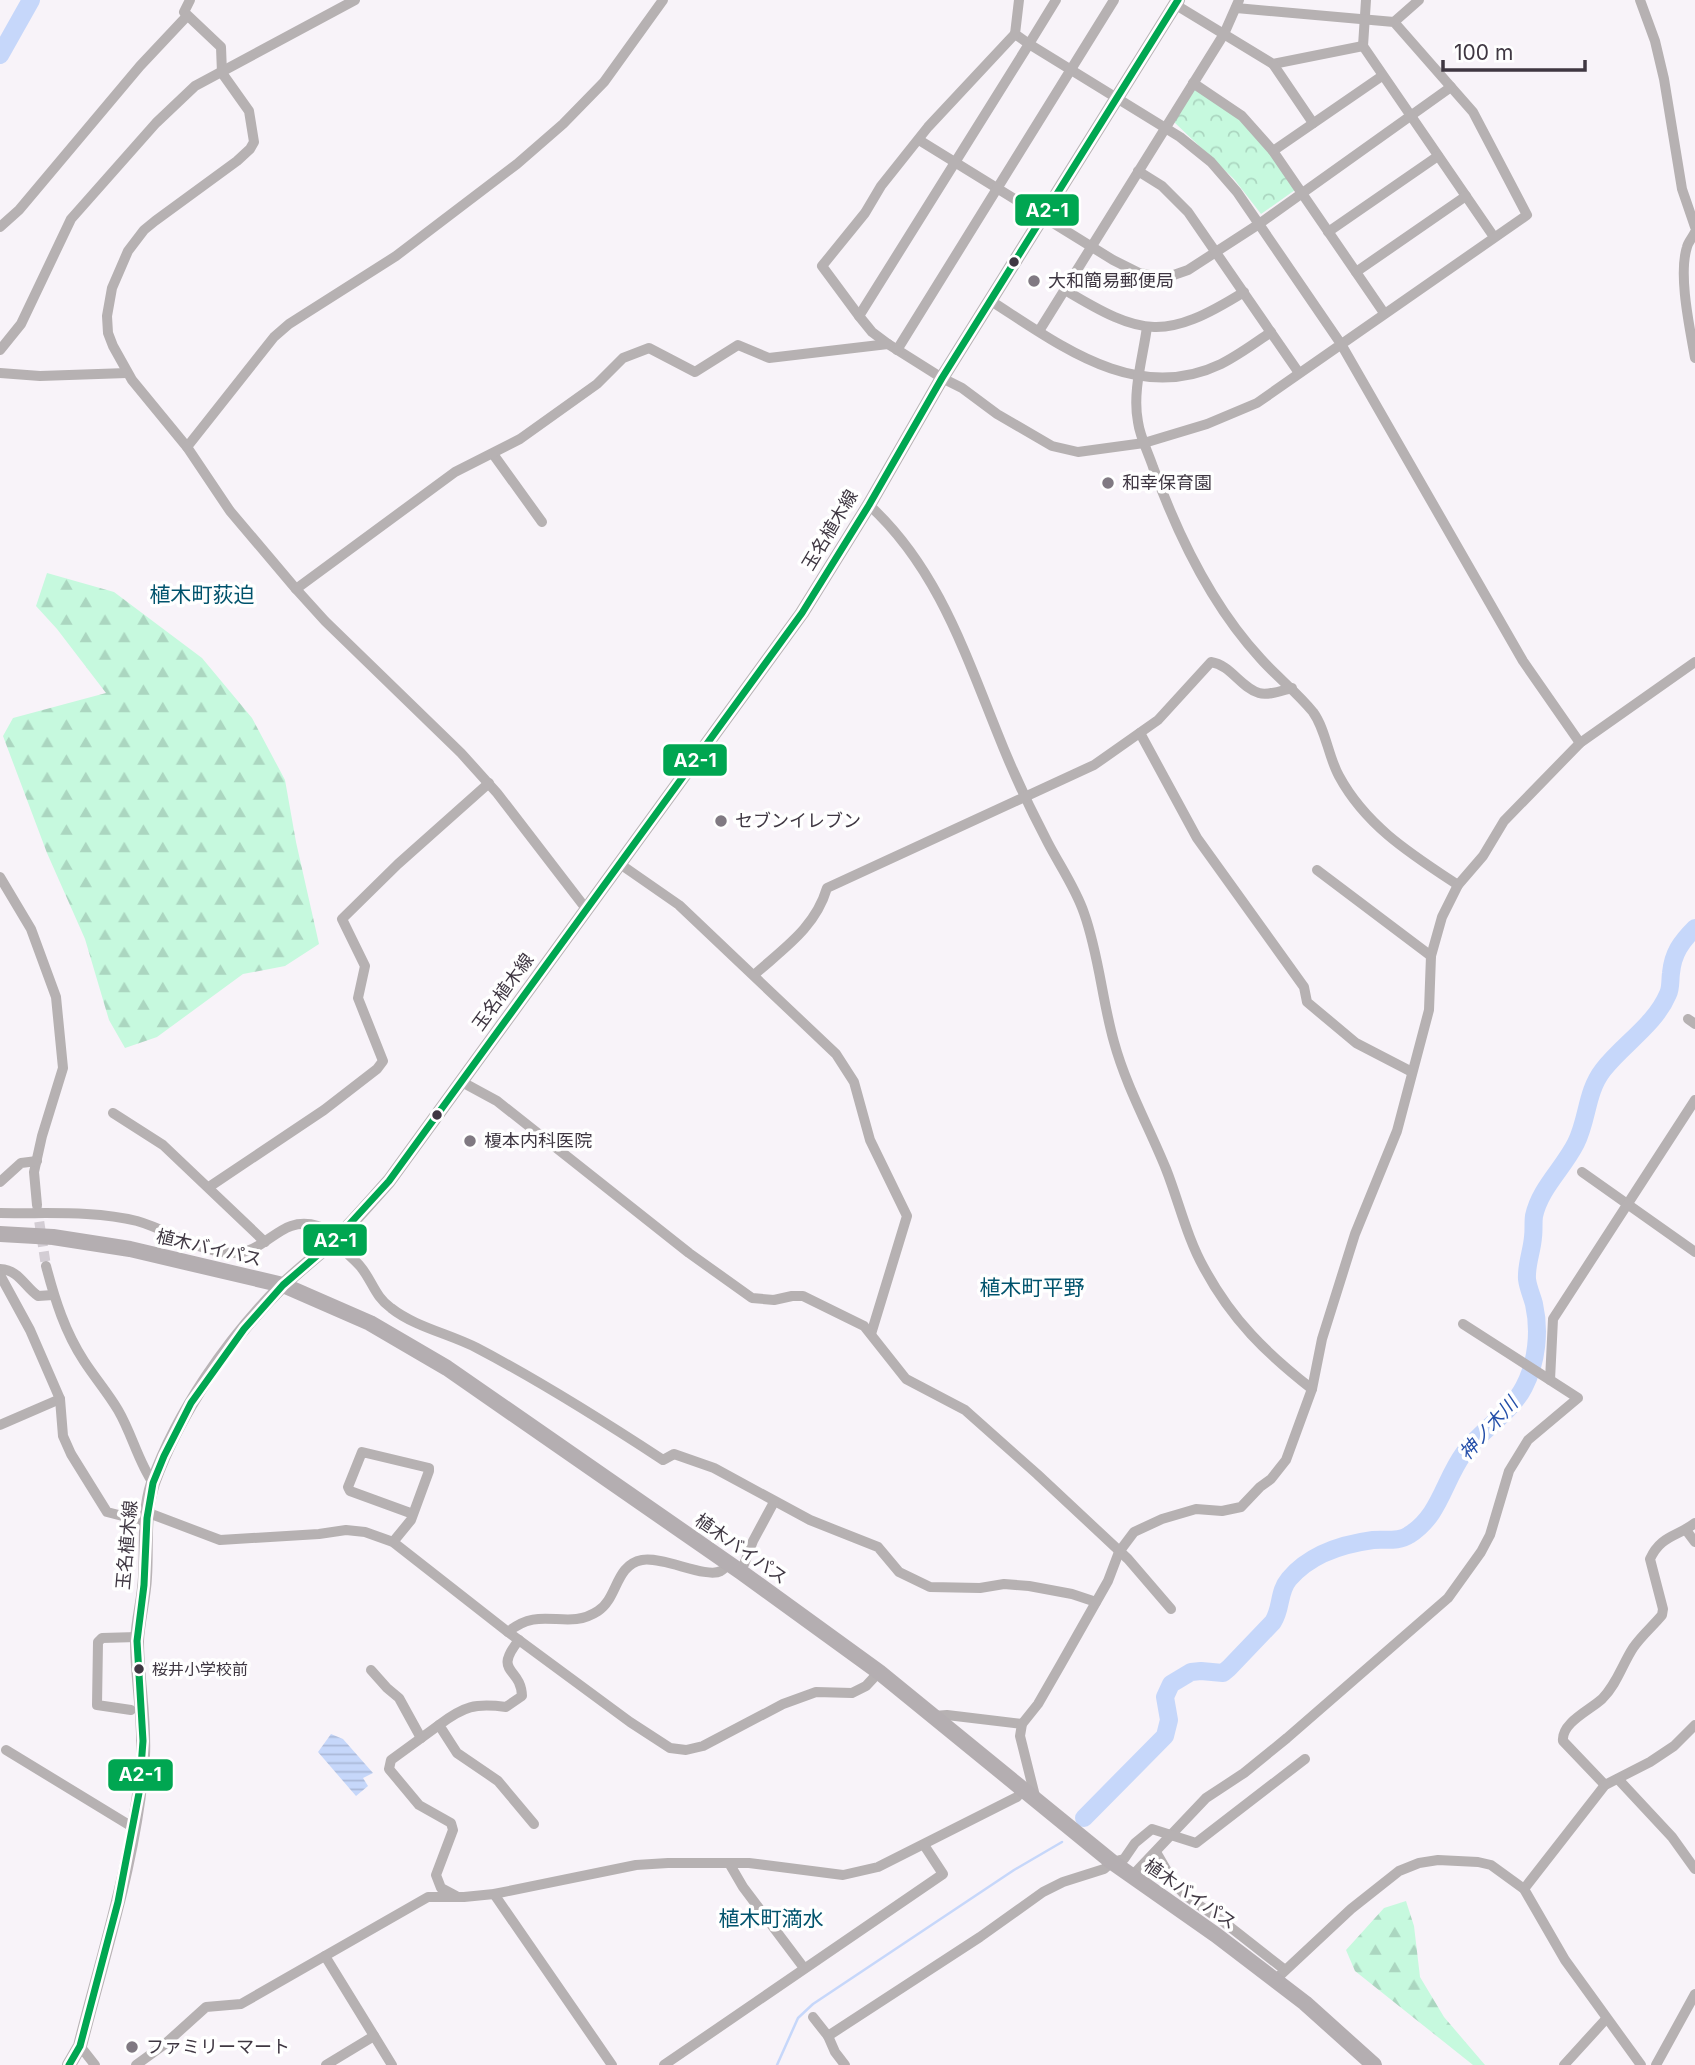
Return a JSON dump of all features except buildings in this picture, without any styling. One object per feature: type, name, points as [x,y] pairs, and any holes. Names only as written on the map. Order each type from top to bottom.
[{"type":"highway","name":"植木バイパス","points":[[0,1234],[53,1237],[130,1249],[283,1285],[370,1323],[447,1368],[735,1568],[879,1672],[1112,1862],[1216,1935],[1280,1975],[1305,2003],[1374,2065]]},
{"type":"main road","name":"玉名植木線","points":[[69,2065],[80,2046],[115,1914],[134,1828],[145,1722],[138,1682],[137,1637],[145,1580],[146,1517],[153,1483],[176,1433],[218,1360],[247,1324],[283,1285],[335,1239],[389,1181],[802,613],[869,505],[942,378],[1177,2]]},
{"type":"street","points":[[190,0],[184,12],[221,47],[222,74],[249,111],[254,142],[237,161],[144,230],[128,251],[112,288],[107,316],[111,340],[127,373],[187,447],[230,512],[325,621],[433,724],[489,783],[586,910]]},
{"type":"street","points":[[0,349],[21,324],[71,219],[174,104],[195,86],[222,74],[355,0]]},
{"type":"street","points":[[187,447],[274,337],[289,324],[427,233],[517,164],[563,124],[604,82],[663,0]]},
{"type":"street","points":[[1019,0],[1015,34],[928,127],[881,186],[865,213],[822,265],[872,332],[1052,446],[1078,452],[1144,443],[1207,424],[1257,403],[1527,215],[1473,113],[1394,22],[1238,4],[1224,34],[1039,331]]},
{"type":"street","points":[[859,316],[1056,0]]},
{"type":"street","points":[[892,347],[1114,0]]},
{"type":"street","points":[[1366,0],[1363,46],[1494,237]]},
{"type":"street","points":[[1394,22],[1419,0]]},
{"type":"street","points":[[1640,0],[1655,41],[1682,189],[1695,227]]},
{"type":"street","points":[[1177,2],[1273,64],[1313,123]]},
{"type":"street","points":[[0,227],[19,210],[140,66],[187,16]]},
{"type":"street","points":[[1015,34],[1165,128],[1211,162],[1237,192],[1341,344],[1523,661],[1580,743]]},
{"type":"street","points":[[1273,64],[1363,46]]},
{"type":"street","points":[[1273,151],[1382,76]]},
{"type":"street","points":[[1193,83],[1242,116],[1273,151],[1384,313]]},
{"type":"street","points":[[919,140],[1092,247],[1139,273],[1165,278],[1188,270],[1259,224],[1451,88]]},
{"type":"street","points":[[1328,232],[1438,156]]},
{"type":"street","points":[[1139,172],[1162,186],[1188,212],[1300,373]]},
{"type":"street","points":[[1356,272],[1466,196]]},
{"type":"street","points":[[1695,232],[1687,247],[1684,282],[1695,358]]},
{"type":"street","points":[[1065,290],[1110,315],[1147,327],[1186,323],[1206,315],[1244,292]]},
{"type":"street","points":[[991,301],[1097,365],[1140,376],[1183,376],[1203,370],[1220,364],[1271,332]]},
{"type":"street","points":[[1147,327],[1136,401],[1138,423],[1186,549],[1216,600],[1261,660],[1292,688],[1315,716],[1330,759],[1354,801],[1396,844],[1458,885]]},
{"type":"street","points":[[296,589],[455,472],[520,439],[597,384],[623,358],[649,348],[695,372],[738,345],[768,358],[892,347]]},
{"type":"street","points":[[0,373],[40,376],[127,373]]},
{"type":"street","points":[[493,454],[542,522]]},
{"type":"street","points":[[869,505],[892,527],[911,551],[957,632],[1025,797],[1083,910],[1121,1063],[1203,1266],[1241,1326],[1277,1362],[1312,1389]]},
{"type":"street","points":[[754,975],[812,922],[822,906],[828,888],[1094,765],[1140,733],[1178,699],[1211,662],[1220,663],[1260,694],[1292,688]]},
{"type":"street","points":[[1037,1800],[1020,1736],[1023,1724],[1038,1704],[1096,1602],[1119,1552],[1134,1532],[1162,1519],[1196,1509],[1222,1511],[1241,1507],[1271,1479],[1286,1460],[1312,1389],[1322,1339],[1351,1247],[1397,1132],[1429,1010],[1431,956],[1442,917],[1458,885],[1483,856],[1504,821],[1580,743],[1695,662]]},
{"type":"street","points":[[1140,733],[1197,838],[1304,987],[1307,1002],[1356,1043],[1412,1072]]},
{"type":"street","points":[[209,1187],[324,1110],[377,1069],[383,1061],[358,998],[365,966],[342,919],[398,864],[489,783]]},
{"type":"street","points":[[620,864],[679,905],[836,1054],[854,1082],[870,1140],[907,1216],[871,1334]]},
{"type":"street","points":[[1317,870],[1431,956]]},
{"type":"street","points":[[0,877],[31,929],[56,997],[63,1068],[34,1172],[37,1205]]},
{"type":"street","points":[[461,1082],[497,1101],[689,1253],[752,1298],[774,1300],[803,1296],[864,1326],[906,1379],[965,1410],[1139,1571],[1171,1609]]},
{"type":"street","points":[[1550,1380],[1553,1319],[1695,1100]]},
{"type":"street","points":[[113,1113],[163,1145],[265,1242]]},
{"type":"street","points":[[0,1182],[21,1163],[37,1161]]},
{"type":"street","points":[[1582,1172],[1695,1252]]},
{"type":"street","points":[[0,1213],[112,1216],[139,1222],[212,1250],[232,1253],[250,1252],[274,1233],[291,1225],[309,1223],[323,1227],[360,1266],[378,1297],[391,1309],[470,1344],[530,1376],[580,1405],[663,1460],[674,1454],[714,1468],[810,1520],[878,1547],[899,1572],[930,1587],[1029,1586],[1072,1594],[1096,1602]]},
{"type":"street","points":[[46,1266],[57,1310],[83,1360],[118,1410],[134,1440],[143,1468],[153,1483]]},
{"type":"street","points":[[0,1269],[16,1274],[38,1296],[53,1295]]},
{"type":"street","points":[[0,1275],[30,1329],[60,1399],[64,1436],[71,1454],[107,1512],[146,1517],[220,1540],[345,1530],[366,1532],[393,1542],[508,1632],[630,1722],[670,1748],[686,1750],[703,1746],[783,1704],[817,1692],[852,1693],[866,1686],[879,1672]]},
{"type":"street","points":[[1132,1876],[1206,1798],[1244,1773],[1287,1738],[1448,1598],[1486,1544],[1509,1471],[1528,1440],[1578,1398],[1463,1324]]},
{"type":"street","points":[[0,1425],[60,1399]]},
{"type":"street","points":[[393,1542],[411,1520],[429,1468],[362,1452],[348,1487],[350,1491],[413,1514]]},
{"type":"street","points":[[508,1632],[531,1618],[582,1620],[592,1615],[602,1609],[622,1573],[642,1560],[655,1560],[711,1573],[735,1568],[774,1502]]},
{"type":"street","points":[[1605,1785],[1563,1741],[1562,1734],[1603,1698],[1620,1674],[1633,1648],[1662,1615],[1663,1609],[1650,1559],[1660,1543],[1671,1535],[1686,1530],[1695,1522]]},
{"type":"street","points":[[1686,1530],[1695,1542]]},
{"type":"street","points":[[131,1710],[96,1705],[98,1642],[102,1638],[137,1637]]},
{"type":"street","points":[[458,1898],[441,1888],[436,1875],[453,1830],[451,1823],[419,1805],[389,1769],[391,1760],[465,1707],[506,1707],[522,1696],[522,1686],[507,1665],[508,1654],[519,1640]]},
{"type":"street","points":[[371,1670],[399,1698],[421,1738]]},
{"type":"street","points":[[934,1716],[947,1715],[1023,1724]]},
{"type":"street","points":[[439,1725],[457,1753],[498,1780],[534,1824]]},
{"type":"street","points":[[1524,1889],[1605,1785],[1674,1746],[1695,1725]]},
{"type":"street","points":[[6,1750],[134,1828]]},
{"type":"street","points":[[828,2036],[1043,1892],[1063,1882],[1104,1870],[1112,1862],[1124,1859],[1135,1843],[1152,1829],[1196,1843],[1305,1759]]},
{"type":"street","points":[[1618,1779],[1672,1837],[1695,1869]]},
{"type":"street","points":[[136,2065],[165,2044],[206,2007],[241,2004],[428,1897],[458,1898],[494,1894],[636,1865],[749,1863],[843,1875],[878,1867],[1017,1797],[1023,1789]]},
{"type":"street","points":[[664,2065],[943,1874],[924,1845]]},
{"type":"street","points":[[1156,1852],[1174,1883],[1186,1896],[1225,1923],[1280,1975],[1385,1880],[1399,1871],[1438,1860],[1491,1865],[1524,1889],[1565,1960],[1640,2065]]},
{"type":"street","points":[[729,1863],[743,1887],[804,1968]]},
{"type":"street","points":[[494,1894],[612,2065]]},
{"type":"street","points":[[325,1956],[392,2065]]},
{"type":"street","points":[[1656,2065],[1695,1994]]},
{"type":"street","points":[[813,2017],[845,2065]]},
{"type":"street","points":[[1564,2065],[1606,2019]]},
{"type":"street","points":[[332,2064],[374,2036]]},
{"type":"street","points":[[80,2046],[95,2065]]},
{"type":"green space","points":[[1194,89],[1242,120],[1266,146],[1295,190],[1261,214],[1234,179],[1174,122]]},
{"type":"green space","points":[[47,573],[114,592],[202,658],[252,718],[285,780],[319,944],[285,966],[243,974],[157,1037],[125,1048],[109,1020],[85,939],[47,853],[3,736],[13,718],[106,693],[36,606]]},
{"type":"green space","points":[[1406,1901],[1414,1926],[1420,1977],[1444,2017],[1485,2065],[1473,2065],[1355,1971],[1346,1950],[1384,1908]]},
{"type":"water","points":[[331,1734],[343,1739],[373,1773],[363,1778],[368,1786],[356,1796],[318,1752]]},
{"type":"waterway","points":[[0,55],[31,0]]},
{"type":"waterway","name":"神ノ木川","points":[[1084,1818],[1165,1736],[1169,1720],[1165,1697],[1171,1684],[1191,1672],[1223,1673],[1229,1668],[1273,1622],[1286,1584],[1297,1570],[1307,1563],[1350,1544],[1401,1539],[1419,1527],[1435,1508],[1464,1453],[1518,1397],[1532,1367],[1537,1336],[1536,1314],[1527,1274],[1537,1206],[1546,1187],[1576,1143],[1597,1078],[1662,1005],[1669,992],[1676,954],[1695,928]]},
{"type":"waterway","points":[[777,2065],[798,2018],[813,2004],[1014,1870],[1062,1842]]},
{"type":"tunnel","points":[[37,1207],[46,1266]]},
{"type":"transit line","name":"A2-1","points":[[69,2065],[80,2046],[118,1902],[139,1793],[143,1741],[137,1641],[144,1585],[147,1518],[153,1483],[191,1403],[244,1329],[283,1285],[335,1240],[389,1181],[802,613],[869,505],[942,378],[1178,0]]},
{"type":"place","name":"大和簡易郵便局","points":[[1034,281]]},
{"type":"place","name":"和幸保育園","points":[[1108,483]]},
{"type":"place","name":"セブンイレブン","points":[[721,821]]},
{"type":"place","name":"榎本内科医院","points":[[470,1141]]},
{"type":"place","name":"桜井小学校前","points":[[139,1669]]},
{"type":"place","name":"ファミリーマート","points":[[132,2047]]},
{"type":"district","name":"植木町荻迫","points":[[202,595]]},
{"type":"district","name":"植木町平野","points":[[1032,1288]]},
{"type":"district","name":"植木町滴水","points":[[771,1919]]}]
